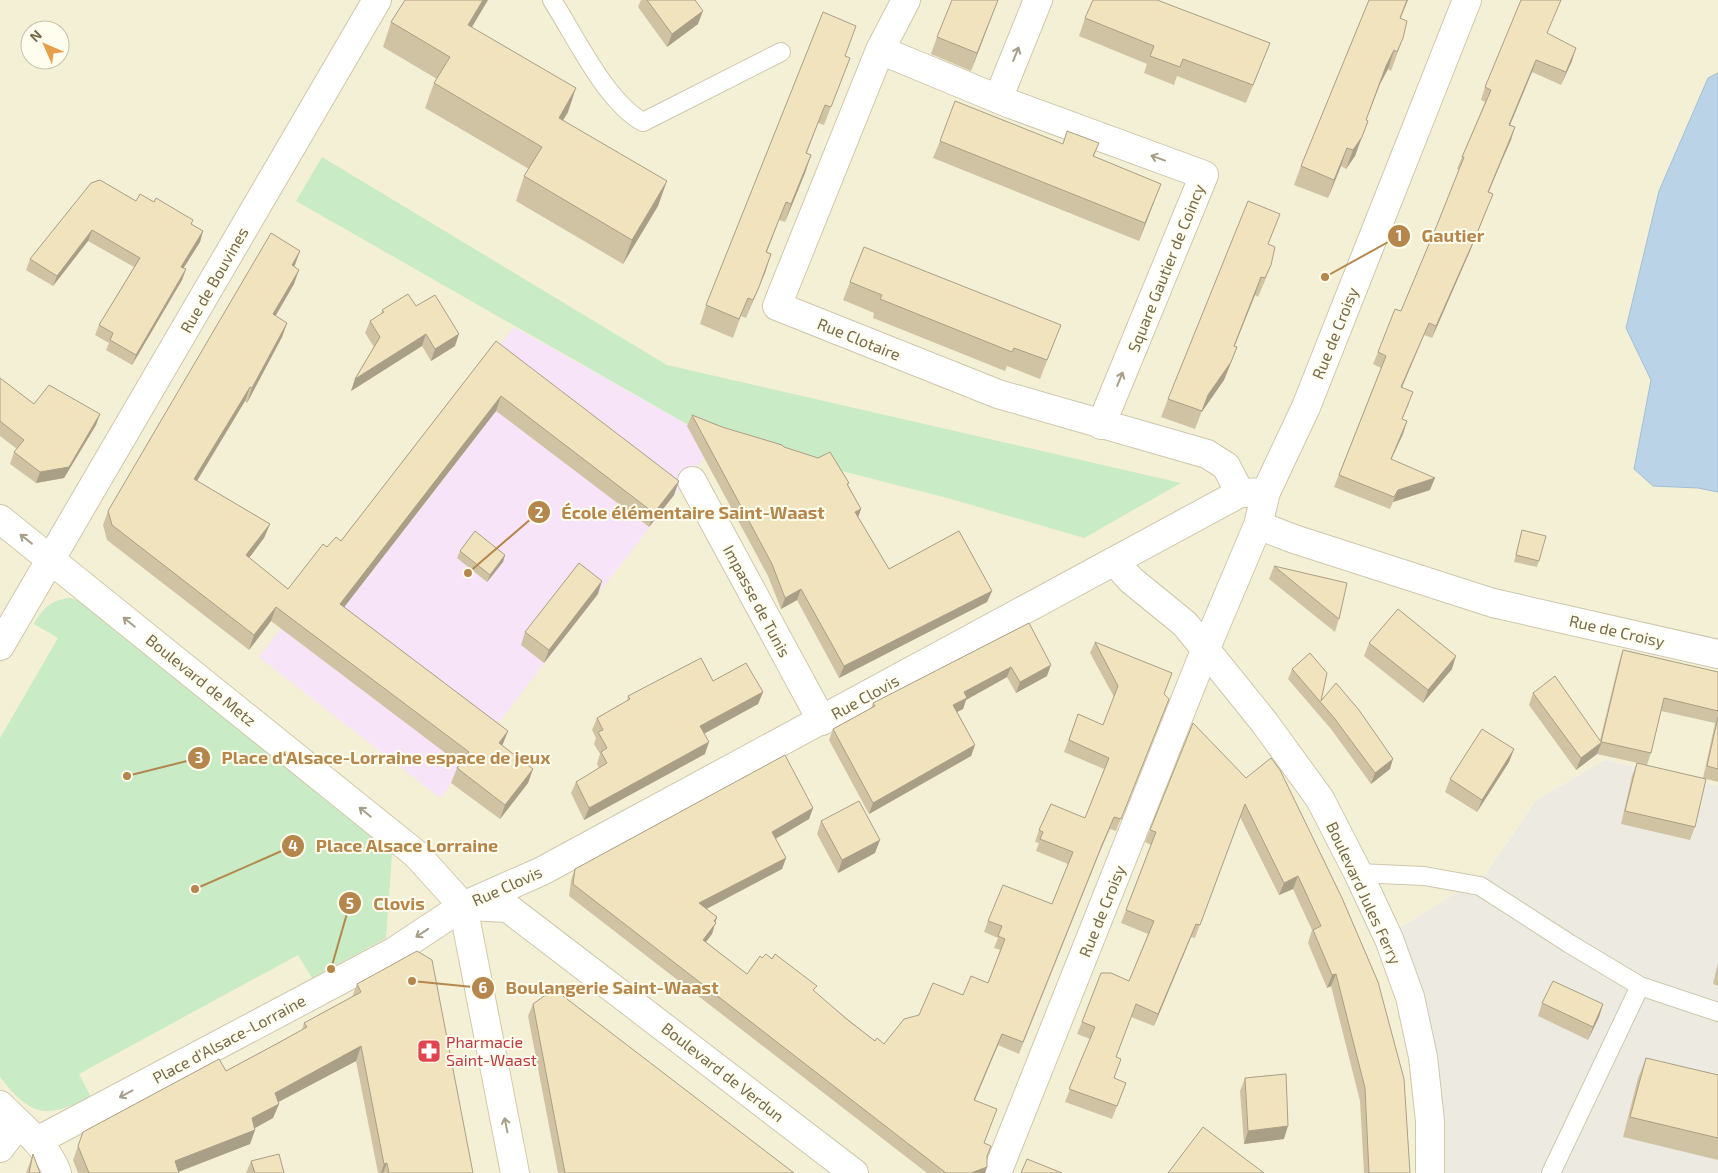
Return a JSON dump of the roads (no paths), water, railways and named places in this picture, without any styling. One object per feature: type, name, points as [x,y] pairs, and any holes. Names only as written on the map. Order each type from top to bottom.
[{"type":"street","name":"Rue de Bouvines","points":[[51,560],[377,0]]},
{"type":"street","name":"Rue Clotaire","points":[[906,0],[880,50],[777,306],[998,394],[1207,454],[1226,466],[1253,492]]},
{"type":"street","points":[[1003,101],[1038,0]]},
{"type":"street","name":"Rue de Croisy","points":[[997,1173],[1206,648],[1258,525],[1253,492],[1306,407],[1467,0]]},
{"type":"street","name":"Square Gautier de Coincy","points":[[880,50],[1003,101],[1204,175],[1101,424]]},
{"type":"street","name":"Impasse de Tunis","points":[[692,481],[822,721]]},
{"type":"street","name":"Rue Clovis","points":[[463,906],[542,871],[822,721],[1114,561],[1253,492]]},
{"type":"street","name":"Boulevard de Metz","points":[[0,519],[416,854],[463,906]]},
{"type":"street","name":"Rue de Croisy","points":[[1258,525],[1280,534],[1493,603],[1718,654]]},
{"type":"street","points":[[0,646],[51,560]]},
{"type":"street","points":[[1114,561],[1131,580],[1185,624],[1206,648]]},
{"type":"street","name":"Boulevard Jules Ferry","points":[[1206,648],[1264,722],[1320,799],[1389,939],[1410,997],[1423,1057],[1429,1112],[1430,1173]]},
{"type":"street","points":[[463,906],[515,1173]]},
{"type":"street","name":"Place d'Alsace-Lorraine","points":[[18,1123],[395,951],[463,906]]},
{"type":"street","name":"Boulevard de Verdun","points":[[463,906],[508,908],[854,1173]]},
{"type":"street","points":[[0,1148],[18,1123],[53,1162],[57,1173]]},
{"type":"lane","points":[[552,0],[614,99],[632,116],[643,122],[781,52]]},
{"type":"lane","points":[[1358,873],[1424,876],[1480,886],[1640,986],[1718,1012]]},
{"type":"lane","points":[[1551,1173],[1640,986]]},
{"type":"water","points":[[1718,73],[1718,492],[1698,488],[1653,486],[1634,469],[1651,380],[1626,328],[1659,191],[1708,78]]},
{"type":"place","name":"Gautier","points":[[1325,277]]},
{"type":"place","name":"École élémentaire Saint-Waast","points":[[468,573]]},
{"type":"place","name":"Place d‘Alsace-Lorraine espace de jeux","points":[[127,776]]},
{"type":"place","name":"Place Alsace Lorraine","points":[[195,889]]},
{"type":"place","name":"Clovis","points":[[331,969]]},
{"type":"place","name":"Boulangerie Saint-Waast","points":[[412,981]]},
{"type":"place","name":"Pharmacie Saint-Waast","points":[[429,1051]]}]
